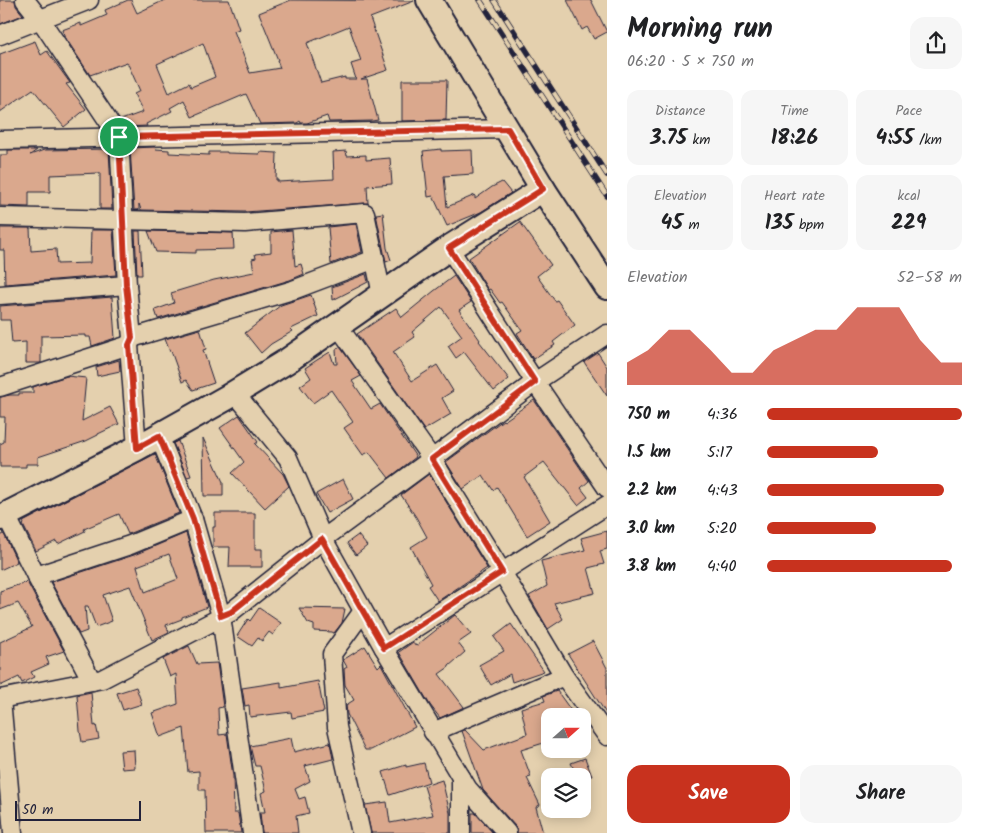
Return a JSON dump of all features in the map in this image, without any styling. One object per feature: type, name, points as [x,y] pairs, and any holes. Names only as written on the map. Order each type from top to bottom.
[{"type":"street","points":[[25,0],[40,19],[119,137],[126,285],[137,448]]},
{"type":"street","points":[[0,35],[89,0]]},
{"type":"street","points":[[429,0],[543,189],[607,287]]},
{"type":"street","points":[[0,140],[508,129]]},
{"type":"street","points":[[92,681],[3,517],[137,448],[235,393],[287,361],[449,248],[543,189]]},
{"type":"street","points":[[0,216],[246,223],[365,213],[382,295]]},
{"type":"street","points":[[449,248],[535,382],[607,488]]},
{"type":"street","points":[[0,387],[130,342],[293,290],[375,259]]},
{"type":"street","points":[[0,295],[126,285]]},
{"type":"street","points":[[338,326],[432,459],[564,676],[607,736]]},
{"type":"street","points":[[13,833],[1,699],[102,679],[231,612],[322,539],[535,382],[607,334]]},
{"type":"street","points":[[235,393],[288,458],[322,539],[433,732],[468,789],[507,833]]},
{"type":"street","points":[[159,436],[193,519],[221,616],[252,833]]},
{"type":"street","points":[[384,648],[607,505]]},
{"type":"street","points":[[36,576],[130,545],[193,519]]},
{"type":"street","points":[[361,833],[337,728],[332,654],[363,611]]},
{"type":"street","points":[[433,732],[564,676]]},
{"type":"street","points":[[461,777],[461,833]]},
{"type":"building","points":[[0,0],[15,0],[16,6],[23,15],[0,24]]},
{"type":"building","points":[[128,0],[131,0],[137,13],[165,0],[229,0],[239,29],[234,31],[250,73],[280,68],[259,13],[291,0],[414,1],[370,18],[388,70],[361,79],[367,79],[378,120],[329,122],[327,116],[307,123],[301,123],[300,121],[297,123],[260,124],[246,94],[192,117],[184,100],[170,108],[172,111],[146,124],[147,126],[125,127],[121,120],[143,112],[134,94],[140,91],[127,62],[90,75],[62,30],[81,23],[81,26],[107,15],[105,10]],"holes":[[[349,26],[361,61],[351,64],[356,79],[345,79],[345,77],[321,83],[307,43]],[[203,43],[215,77],[191,87],[189,83],[169,93],[157,64]]]},
{"type":"building","points":[[567,0],[591,0],[607,32],[594,39],[587,27],[582,30]]},
{"type":"building","points":[[35,41],[41,55],[47,51],[70,83],[66,84],[86,109],[64,127],[33,89],[0,112],[0,54]]},
{"type":"building","points":[[402,80],[447,80],[446,120],[402,121]]},
{"type":"building","points":[[155,147],[156,149],[169,150],[169,153],[209,155],[209,152],[277,153],[276,180],[278,182],[334,179],[333,152],[346,151],[347,156],[366,155],[366,160],[390,158],[392,184],[367,186],[368,203],[245,212],[141,210],[139,204],[139,210],[134,210],[130,148]]},
{"type":"building","points":[[109,149],[112,209],[100,209],[100,173],[50,175],[50,192],[29,192],[29,207],[0,206],[0,155],[8,155],[8,150],[37,150],[30,155],[44,150]]},
{"type":"building","points":[[441,149],[441,151],[472,150],[473,174],[444,176],[447,207],[475,195],[475,199],[502,182],[511,193],[481,212],[447,226],[433,196],[428,197],[423,151]]},
{"type":"building","points":[[383,213],[387,248],[391,260],[386,262],[376,214]]},
{"type":"building","points":[[520,222],[551,265],[537,276],[575,325],[553,342],[555,345],[533,359],[517,333],[522,330],[502,302],[500,303],[490,289],[488,290],[469,258]]},
{"type":"building","points":[[356,224],[362,252],[331,264],[328,227]]},
{"type":"building","points":[[0,228],[30,228],[31,251],[56,249],[57,264],[90,263],[91,230],[113,230],[116,275],[5,284],[4,250],[0,250]]},
{"type":"building","points":[[292,230],[295,266],[301,264],[304,274],[290,280],[158,319],[155,310],[174,303],[171,293],[214,280],[254,272],[252,259],[256,258],[255,254],[271,252],[271,232]]},
{"type":"building","points":[[135,231],[140,231],[142,275],[137,275]]},
{"type":"building","points":[[148,231],[233,233],[234,249],[196,250],[196,253],[156,252]]},
{"type":"building","points":[[366,274],[368,282],[333,300],[332,287]]},
{"type":"building","points":[[454,276],[471,302],[459,310],[479,341],[509,379],[494,391],[464,352],[456,358],[448,346],[462,336],[441,307],[412,332],[415,337],[393,352],[412,381],[437,365],[453,391],[442,398],[451,414],[424,430],[357,334],[396,308],[402,317]]},
{"type":"building","points":[[311,295],[318,316],[291,329],[293,331],[271,344],[261,353],[245,333],[281,305]]},
{"type":"building","points":[[112,297],[115,338],[92,346],[90,337],[86,337],[86,335],[41,336],[41,363],[26,363],[26,342],[12,343],[10,320],[0,320],[0,306]]},
{"type":"building","points":[[200,329],[206,349],[203,350],[214,383],[193,390],[186,380],[182,382],[165,339]]},
{"type":"building","points":[[340,347],[361,376],[352,381],[371,409],[380,404],[416,457],[389,478],[369,452],[363,455],[344,428],[353,422],[331,390],[313,403],[300,386],[311,378],[305,368],[330,352],[334,364],[337,364],[336,349]]},
{"type":"building","points":[[598,353],[607,367],[607,396],[584,362]]},
{"type":"building","points":[[119,360],[120,371],[97,376],[96,367]]},
{"type":"building","points":[[67,376],[86,378],[82,421],[110,407],[119,424],[86,441],[38,457],[38,464],[26,464],[26,467],[0,467],[0,444],[4,442],[5,417],[0,417],[0,397],[19,395],[19,393],[33,393],[33,387]]},
{"type":"building","points":[[534,400],[589,481],[581,488],[588,497],[578,505],[544,462],[524,477],[550,521],[527,536],[497,487],[493,490],[483,475],[463,489],[446,462],[503,420]]},
{"type":"building","points":[[239,415],[258,442],[255,444],[283,474],[289,486],[265,508],[232,473],[244,462],[220,428]]},
{"type":"building","points":[[203,438],[223,482],[223,496],[204,496]]},
{"type":"building","points":[[178,441],[191,476],[187,477],[173,443]]},
{"type":"building","points":[[155,454],[179,513],[128,534],[119,514],[84,529],[85,531],[58,544],[56,541],[36,551],[23,522]]},
{"type":"building","points":[[429,474],[487,568],[438,601],[428,586],[431,584],[411,547],[427,537],[401,495]]},
{"type":"building","points":[[343,479],[353,499],[327,513],[316,494]]},
{"type":"building","points":[[215,513],[255,513],[255,549],[262,549],[262,567],[229,567],[230,547],[213,547]]},
{"type":"building","points":[[607,531],[607,549],[600,551],[604,564],[588,568],[595,593],[554,603],[563,619],[548,629],[529,596],[547,586],[541,561],[585,550],[581,538]]},
{"type":"building","points":[[186,533],[207,607],[166,625],[169,632],[152,640],[130,586],[103,595],[112,621],[96,627],[88,606],[85,606],[87,631],[79,634],[51,582],[134,555]],"holes":[[[169,554],[178,579],[145,592],[137,566]]]},
{"type":"building","points":[[4,534],[17,562],[0,570],[0,536]]},
{"type":"building","points":[[358,535],[367,546],[356,555],[347,543]]},
{"type":"building","points":[[27,582],[64,651],[46,657],[49,664],[31,672],[34,677],[22,683],[19,677],[0,686],[0,642],[32,627],[18,603],[0,610],[0,591]]},
{"type":"building","points":[[259,608],[281,623],[273,635],[269,632],[262,641],[258,638],[252,646],[237,636],[248,619],[250,621]]},
{"type":"building","points":[[299,608],[345,609],[342,623],[334,633],[314,631],[314,625],[308,623]]},
{"type":"building","points":[[455,615],[471,634],[458,643],[465,652],[439,674],[464,707],[440,718],[430,705],[399,652],[413,642],[416,646]]},
{"type":"building","points":[[511,624],[544,671],[512,682],[510,674],[491,685],[479,665],[504,651],[494,637]]},
{"type":"building","points":[[593,641],[607,668],[607,715],[568,654]]},
{"type":"building","points":[[189,646],[197,664],[217,663],[223,707],[218,708],[219,735],[227,734],[233,776],[234,813],[238,813],[241,833],[206,833],[205,790],[199,790],[199,771],[188,772],[184,728],[160,737],[152,713],[178,704],[176,674],[170,677],[163,659]]},
{"type":"building","points":[[365,646],[378,667],[381,664],[415,727],[371,750],[365,750],[347,714],[346,705],[354,700],[345,685],[344,669],[347,667],[343,660]]},
{"type":"building","points":[[318,681],[324,712],[292,718],[291,712],[250,717],[249,705],[245,706],[242,688],[281,682],[281,688]]},
{"type":"building","points":[[136,687],[142,704],[123,710],[117,693]]},
{"type":"building","points":[[557,691],[569,708],[541,708],[541,744],[521,750],[531,777],[527,778],[540,805],[536,807],[543,833],[517,833],[515,826],[483,790],[462,731],[465,730],[484,750],[527,734],[521,708],[545,701],[543,696]]},
{"type":"building","points":[[91,692],[94,726],[96,725],[99,739],[82,742],[77,695]]},
{"type":"building","points":[[291,738],[294,752],[330,743],[333,759],[305,766],[310,781],[295,789],[299,799],[305,797],[309,813],[296,816],[298,833],[262,833],[260,812],[265,812],[261,793],[266,791],[260,766],[255,766],[250,746]]},
{"type":"building","points":[[134,750],[135,768],[122,769],[120,751]]},
{"type":"building","points":[[585,758],[589,768],[573,768],[571,763]]},
{"type":"building","points":[[424,763],[429,782],[390,795],[383,772],[406,765],[406,767]]},
{"type":"building","points":[[442,780],[450,813],[450,833],[371,833],[365,805],[387,802],[390,823],[433,815],[424,786]]},
{"type":"building","points":[[472,813],[475,813],[493,833],[472,833]]},
{"type":"railway","points":[[480,0],[607,196]]},
{"type":"railway","points":[[494,0],[607,175]]},
{"type":"route","points":[[508,129],[543,189],[449,248],[535,382],[432,459],[502,572],[384,648],[322,539],[231,612],[221,616],[193,519],[159,436],[137,448],[129,345],[132,338],[126,285],[119,137],[508,129]]}]
